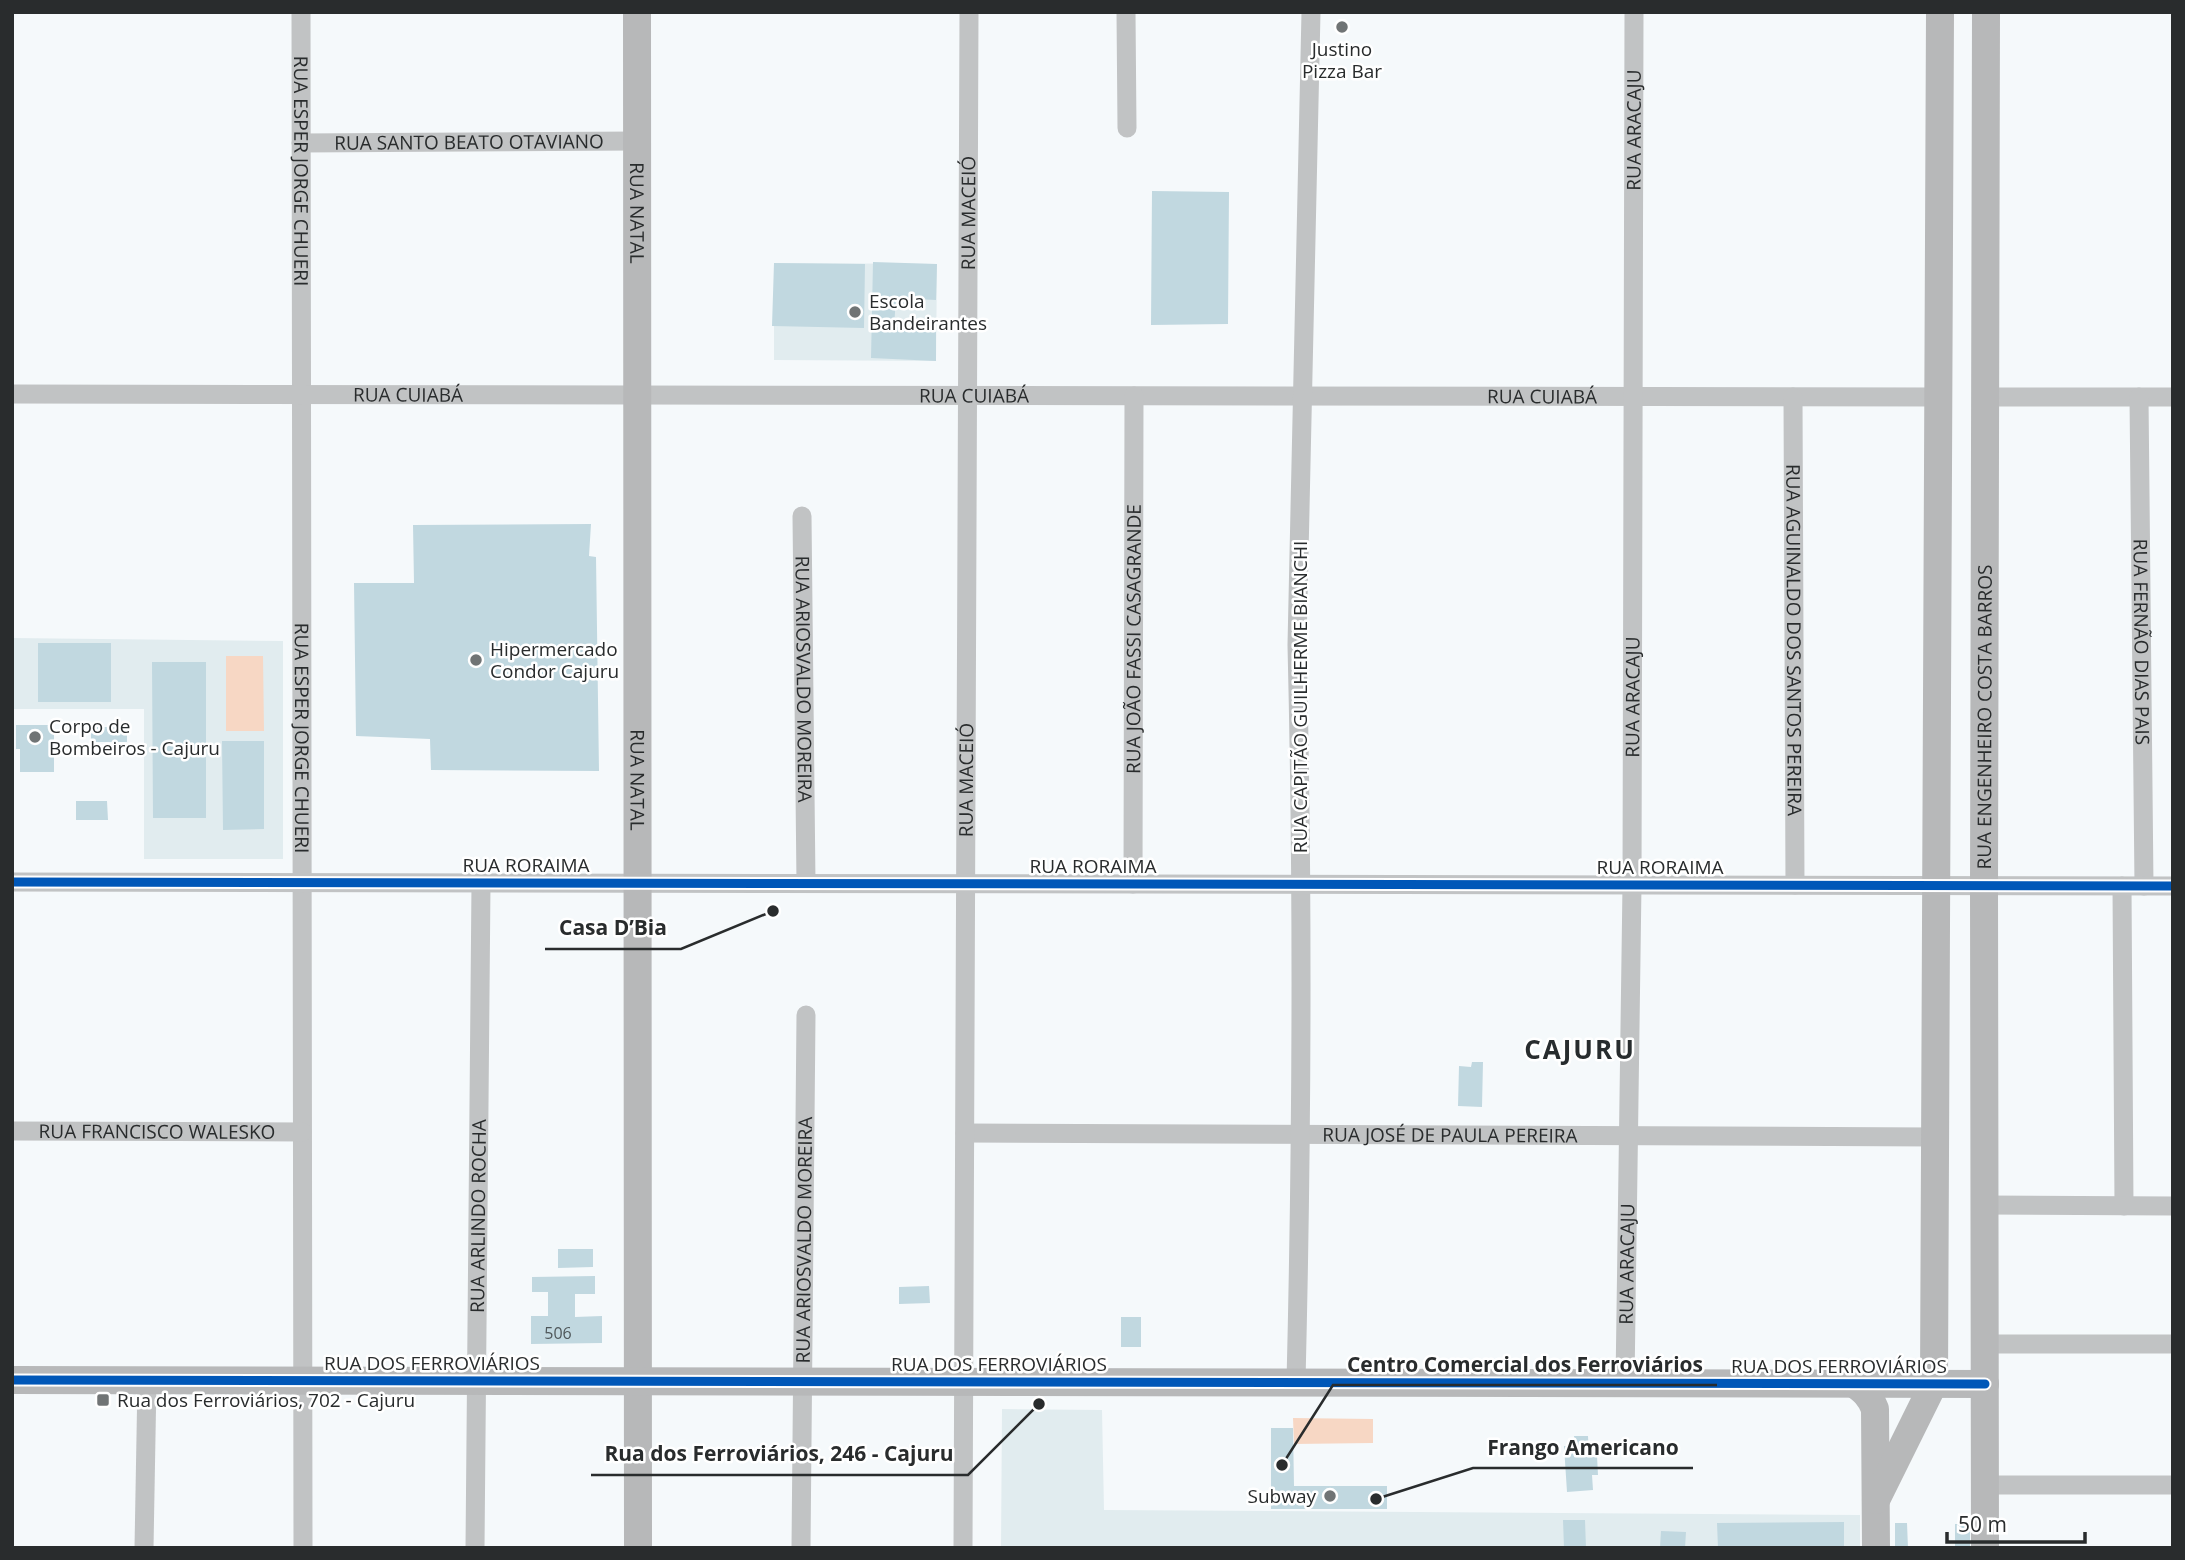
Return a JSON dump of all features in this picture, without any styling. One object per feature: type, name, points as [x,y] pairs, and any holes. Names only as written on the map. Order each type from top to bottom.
[{"type":"street","name":"RUA ESPER JORGE CHUERI","points":[[301,12],[303,1548]]},
{"type":"street","name":"RUA NATAL","points":[[638,12],[638,1548]]},
{"type":"street","name":"RUA MACEIÓ","points":[[963,1548],[969,12]]},
{"type":"street","points":[[1126,12],[1127,128]]},
{"type":"street","name":"RUA CAPITÃO GUILHERME BIANCHI","points":[[1296,1382],[1302,1135],[1297,645],[1311,12]]},
{"type":"street","name":"RUA ARACAJU","points":[[1625,1383],[1632,885],[1634,12]]},
{"type":"street","name":"RUA ENGENHEIRO COSTA BARROS","points":[[1940,12],[1935,1137],[1960,1383],[1985,1485],[1985,1548]]},
{"type":"street","name":"RUA ENGENHEIRO COSTA BARROS","points":[[1876,1500],[1985,1344],[1986,12]]},
{"type":"street","name":"RUA SANTO BEATO OTAVIANO","points":[[301,143],[638,141]]},
{"type":"street","name":"RUA CUIABÁ","points":[[12,394],[1938,397]]},
{"type":"street","name":"RUA JOÃO FASSI CASAGRANDE","points":[[1133,884],[1134,396]]},
{"type":"street","name":"RUA AGUINALDO DOS SANTOS PEREIRA","points":[[1793,397],[1795,885]]},
{"type":"street","points":[[1985,397],[2173,397]]},
{"type":"street","name":"RUA FERNÃO DIAS PAIS","points":[[2140,397],[2144,886]]},
{"type":"street","name":"RUA ARIOSVALDO MOREIRA","points":[[802,516],[806,883]]},
{"type":"street","name":"RUA RORAIMA","points":[[12,882],[2173,886]]},
{"type":"street","name":"RUA ARLINDO ROCHA","points":[[475,1548],[481,883]]},
{"type":"street","points":[[2122,886],[2124,1206]]},
{"type":"street","name":"RUA ARIOSVALDO MOREIRA","points":[[801,1548],[806,1014]]},
{"type":"street","name":"RUA FRANCISCO WALESKO","points":[[12,1131],[302,1132]]},
{"type":"street","name":"RUA JOSÉ DE PAULA PEREIRA","points":[[965,1133],[1935,1137]]},
{"type":"street","points":[[1985,1205],[2173,1206]]},
{"type":"street","points":[[1985,1344],[2173,1344]]},
{"type":"street","name":"RUA DOS FERROVIÁRIOS","points":[[12,1380],[1960,1383]]},
{"type":"street","points":[[144,1548],[146,1380]]},
{"type":"street","name":"RUA ENGENHEIRO COSTA BARROS","points":[[1853,1383],[1866,1392],[1875,1409],[1876,1548]]},
{"type":"street","points":[[1985,1485],[2173,1485]]},
{"type":"shaded area","name":"Escola Bandeirantes","points":[[774,263],[937,264],[936,361],[774,360]]},
{"type":"shaded area","points":[[12,638],[283,641],[283,859],[144,859],[144,709],[12,709]]},
{"type":"shaded area","points":[[226,656],[263,656],[264,731],[226,731]]},
{"type":"shaded area","points":[[1002,1409],[1102,1410],[1104,1510],[1860,1515],[1860,1548],[1001,1548]]},
{"type":"shaded area","points":[[1293,1418],[1373,1419],[1373,1443],[1294,1444]]},
{"type":"building","points":[[1152,191],[1229,192],[1228,324],[1151,325]]},
{"type":"building","points":[[873,262],[937,264],[936,300],[896,298],[894,327],[936,327],[936,361],[871,358]]},
{"type":"building","points":[[774,263],[865,264],[864,328],[772,326]]},
{"type":"building","name":"Hipermercado Condor Cajuru","points":[[591,524],[589,556],[596,557],[599,771],[431,770],[430,739],[356,736],[354,583],[414,583],[413,525]]},
{"type":"building","points":[[38,643],[111,643],[111,702],[38,702]]},
{"type":"building","points":[[152,662],[206,662],[206,818],[153,818]]},
{"type":"building","name":"Corpo de Bombeiros - Cajuru","points":[[16,725],[54,725],[54,772],[20,772]]},
{"type":"building","points":[[91,727],[127,727],[127,742],[91,742]]},
{"type":"building","points":[[222,741],[264,741],[264,829],[223,830]]},
{"type":"building","points":[[76,801],[107,801],[108,820],[76,820]]},
{"type":"building","points":[[1472,1062],[1483,1062],[1482,1107],[1458,1106],[1459,1066],[1471,1067]]},
{"type":"building","points":[[558,1249],[593,1249],[593,1267],[558,1268]]},
{"type":"building","points":[[595,1276],[595,1294],[575,1294],[575,1317],[602,1316],[602,1343],[531,1344],[531,1316],[548,1316],[548,1292],[532,1292],[532,1277]]},
{"type":"building","points":[[929,1286],[930,1303],[899,1304],[899,1287]]},
{"type":"building","points":[[1121,1317],[1141,1317],[1141,1347],[1121,1347]]},
{"type":"building","points":[[1271,1428],[1293,1428],[1294,1486],[1387,1486],[1387,1509],[1271,1509]]},
{"type":"building","points":[[1574,1436],[1588,1436],[1589,1456],[1597,1456],[1598,1475],[1592,1475],[1593,1490],[1567,1492],[1564,1446],[1575,1446]]},
{"type":"building","points":[[1563,1520],[1585,1520],[1586,1548],[1564,1548]]},
{"type":"building","points":[[1844,1522],[1844,1548],[1718,1548],[1717,1523]]},
{"type":"building","points":[[1895,1523],[1907,1523],[1908,1548],[1895,1548]]},
{"type":"building","points":[[1955,1524],[1970,1524],[1970,1548],[1955,1548]]},
{"type":"building","points":[[1661,1531],[1686,1532],[1685,1548],[1660,1548]]},
{"type":"cycle path","points":[[12,882],[2173,886]]},
{"type":"cycle path","points":[[12,1380],[1985,1384]]},
{"type":"place","name":"Justino Pizza Bar","points":[[1342,27]]},
{"type":"place","name":"Escola Bandeirantes","points":[[855,312]]},
{"type":"place","name":"Hipermercado Condor Cajuru","points":[[476,660]]},
{"type":"place","name":"Corpo de Bombeiros - Cajuru","points":[[35,737]]},
{"type":"place","name":"Casa D’Bia","points":[[773,911]]},
{"type":"place","name":"Rua dos Ferroviários, 702 - Cajuru","points":[[103,1400]]},
{"type":"place","name":"Rua dos Ferroviários, 246 - Cajuru","points":[[1039,1404]]},
{"type":"place","name":"Centro Comercial dos Ferroviários","points":[[1282,1465]]},
{"type":"place","name":"Subway","points":[[1330,1496]]},
{"type":"place","name":"Frango Americano","points":[[1376,1499]]},
{"type":"district","name":"CAJURU","points":[[1580,1049]]}]
